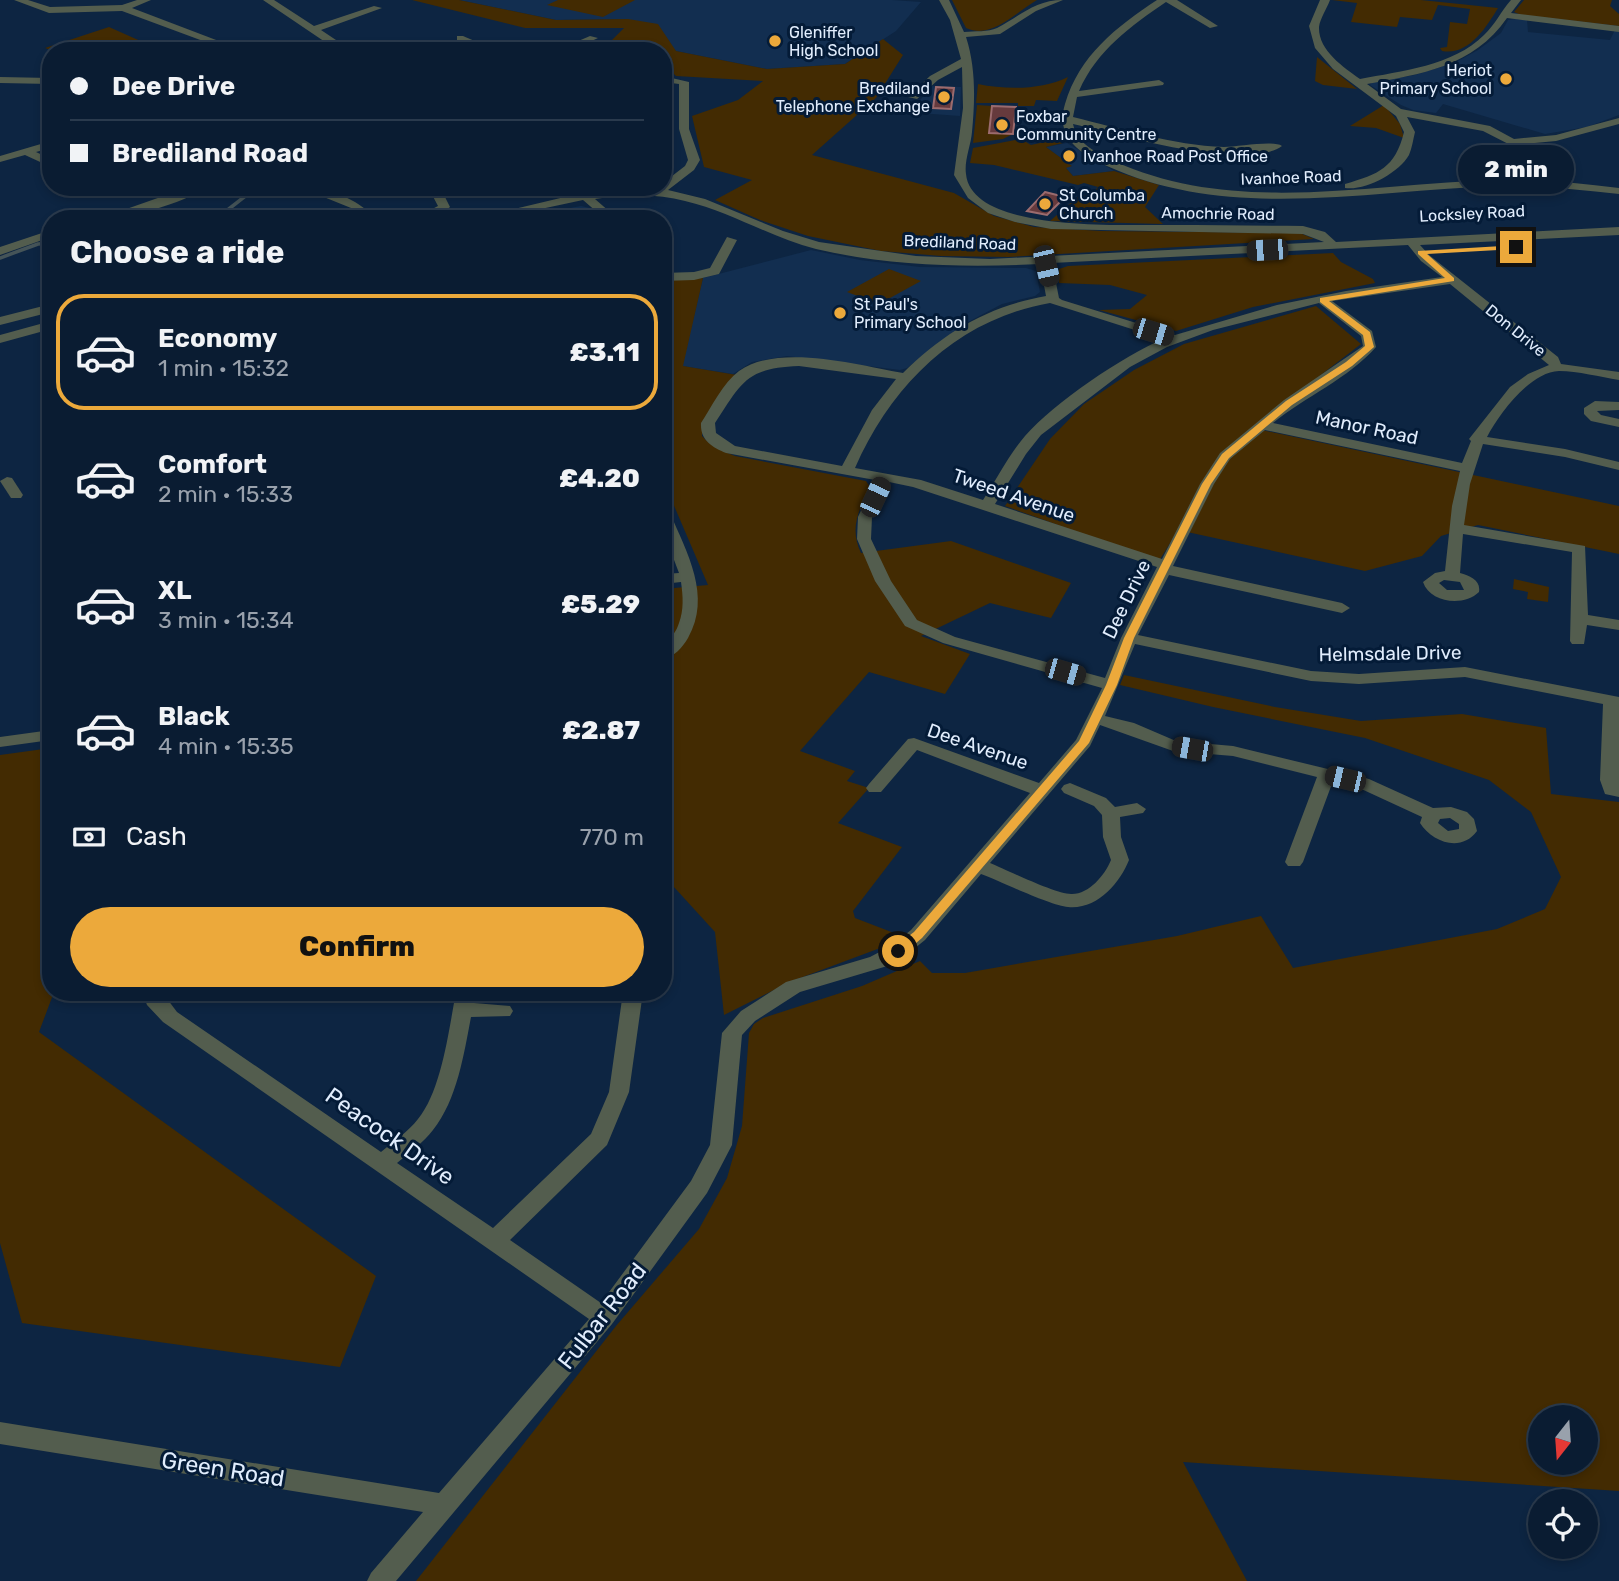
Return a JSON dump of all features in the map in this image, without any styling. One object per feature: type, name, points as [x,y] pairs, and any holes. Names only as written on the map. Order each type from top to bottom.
[{"type":"street","points":[[19,0],[49,10],[123,8],[146,0]]},
{"type":"street","points":[[268,0],[333,42]]},
{"type":"street","name":"Amochrie Road","points":[[944,0],[960,34],[967,60],[969,96],[960,175],[962,185],[985,206],[1020,219],[1063,227],[1303,230],[1317,232],[1330,242]]},
{"type":"street","points":[[960,34],[997,32],[1033,9],[1058,0]]},
{"type":"street","points":[[1163,0],[1123,27],[1097,50],[1072,95],[1067,119],[1193,148],[1240,152],[1278,145]]},
{"type":"street","points":[[1170,0],[1215,26]]},
{"type":"street","points":[[1325,0],[1315,13],[1314,36],[1322,52],[1338,68],[1386,100],[1399,112],[1410,134],[1410,144],[1401,159],[1387,171],[1353,185],[1337,188],[1334,192]]},
{"type":"street","points":[[1358,82],[1406,73],[1457,57],[1488,37],[1516,0]]},
{"type":"street","points":[[123,8],[216,42]]},
{"type":"street","points":[[315,29],[377,8]]},
{"type":"street","points":[[1504,15],[1619,29]]},
{"type":"street","points":[[460,38],[470,42]]},
{"type":"street","points":[[583,42],[593,38]]},
{"type":"street","points":[[913,97],[934,78],[967,60]]},
{"type":"street","points":[[0,80],[42,81]]},
{"type":"street","points":[[672,80],[684,82],[684,129],[694,160],[690,168],[672,182]]},
{"type":"street","points":[[1072,95],[1160,83]]},
{"type":"street","points":[[1399,112],[1486,128],[1526,150]]},
{"type":"street","name":"Ivanhoe Road","points":[[1067,119],[1069,135],[1084,149],[1126,172],[1163,184],[1216,193],[1253,196],[1505,183],[1619,191]]},
{"type":"street","points":[[1514,142],[1556,138],[1619,121]]},
{"type":"street","points":[[0,159],[42,147]]},
{"type":"street","points":[[28,152],[42,159]]},
{"type":"street","points":[[1387,171],[1400,181],[1415,187]]},
{"type":"street","name":"Brediland Road","points":[[672,195],[695,199],[759,228],[832,249],[942,262],[1045,261],[1330,242],[1416,247],[1619,240]]},
{"type":"street","points":[[135,210],[178,196]]},
{"type":"street","points":[[329,196],[362,210]]},
{"type":"street","name":"Brediland Road","points":[[525,210],[600,196]]},
{"type":"street","points":[[586,198],[601,210]]},
{"type":"street","name":"Locksley Road","points":[[1330,242],[1619,219]]},
{"type":"street","name":"Brediland Road","points":[[1416,247],[1619,231]]},
{"type":"street","points":[[0,251],[42,236]]},
{"type":"street","points":[[672,277],[694,276],[715,271],[731,240]]},
{"type":"street","name":"Don Drive","points":[[1416,247],[1451,280],[1553,360],[1556,367],[1534,374],[1520,384],[1476,439],[1466,468],[1456,528],[1452,575]]},
{"type":"street","points":[[1045,261],[1053,299]]},
{"type":"street","points":[[988,505],[1031,439],[1062,411],[1110,374],[1175,339],[1275,308],[1451,280]]},
{"type":"street","points":[[847,470],[865,430],[884,401],[905,377],[943,345],[1003,309],[1027,301],[1053,299],[1065,306],[1175,339]]},
{"type":"street","name":"Dee Drive","points":[[748,1016],[793,987],[877,962],[898,951],[918,935],[1084,743],[1097,719],[1129,638],[1207,484],[1226,456],[1289,403],[1370,347],[1367,334],[1322,300]]},
{"type":"street","points":[[0,321],[42,310]]},
{"type":"street","points":[[0,339],[42,327]]},
{"type":"street","name":"Tweed Avenue","points":[[905,377],[793,361],[763,365],[741,377],[707,425],[711,438],[731,450],[916,483],[988,505],[1165,567],[1342,608]]},
{"type":"street","points":[[1556,367],[1619,376]]},
{"type":"street","points":[[1619,406],[1595,405],[1589,411],[1596,418],[1619,423]]},
{"type":"street","name":"Manor Road","points":[[1261,425],[1466,468]]},
{"type":"street","points":[[1476,439],[1566,453],[1619,466]]},
{"type":"street","points":[[884,477],[866,517],[864,539],[883,581],[911,623],[949,640],[1111,685]]},
{"type":"street","points":[[1456,528],[1580,549],[1578,641]]},
{"type":"street","points":[[672,536],[688,577],[692,605],[690,624],[672,649]]},
{"type":"street","points":[[672,578],[688,577]]},
{"type":"street","points":[[1580,619],[1619,625]]},
{"type":"street","name":"Helmsdale Drive","points":[[1129,638],[1311,676],[1359,679],[1465,672],[1615,702],[1609,780],[1611,790],[1619,792]]},
{"type":"street","points":[[1097,719],[1128,727],[1173,746],[1233,751],[1363,783],[1432,815]]},
{"type":"street","points":[[0,742],[42,736]]},
{"type":"street","name":"Dee Avenue","points":[[875,788],[914,743],[1042,791]]},
{"type":"street","points":[[1294,862],[1327,774]]},
{"type":"street","points":[[979,866],[1068,901],[1085,898],[1103,886],[1118,869],[1120,860],[1112,836],[1111,813],[1100,802],[1070,789]]},
{"type":"street","points":[[1111,813],[1137,809]]},
{"type":"street","name":"Peacock Drive","points":[[155,1001],[170,1017],[604,1317]]},
{"type":"street","points":[[383,1162],[431,1119],[443,1085],[464,1001],[503,1011]]},
{"type":"street","points":[[493,1242],[600,1139],[619,1092],[632,1001]]},
{"type":"street","name":"Fulbar Road","points":[[380,1581],[604,1317],[684,1210],[721,1145],[732,1033],[748,1016]]},
{"type":"street","name":"Green Road","points":[[0,1433],[446,1505]]},
{"type":"shaded area","points":[[412,0],[459,0],[556,20],[628,19],[658,24],[670,42],[610,42],[624,28],[525,28]]},
{"type":"shaded area","name":"Gleniffer High School","points":[[459,0],[921,2],[896,31],[845,64],[767,69],[676,51],[672,48],[672,42],[662,42],[628,19],[556,20]]},
{"type":"shaded area","points":[[558,0],[635,0],[603,17],[547,5]]},
{"type":"shaded area","points":[[952,0],[1037,0],[994,28],[976,31],[966,28]]},
{"type":"shaded area","points":[[1332,0],[1421,0],[1498,8],[1482,32],[1468,45],[1442,51],[1440,48],[1447,47],[1450,22],[1467,24],[1470,9],[1438,5],[1432,20],[1400,17],[1397,27],[1351,22],[1357,3]]},
{"type":"shaded area","points":[[1524,0],[1612,0],[1610,6],[1619,14],[1619,26],[1514,12]]},
{"type":"shaded area","name":"Heriot Primary School","points":[[1508,20],[1527,20],[1528,32],[1610,40],[1615,30],[1619,32],[1619,115],[1587,127],[1545,134],[1443,104],[1436,113],[1413,110],[1370,85],[1372,82],[1415,75],[1456,62],[1501,33]]},
{"type":"shaded area","points":[[109,27],[143,42],[63,42]]},
{"type":"shaded area","points":[[883,39],[903,55],[876,98],[812,155],[954,193],[994,216],[1034,227],[1102,231],[1300,233],[1314,239],[1008,257],[941,256],[881,251],[808,236],[760,220],[715,200],[752,180],[704,167],[692,116],[738,100],[763,81],[676,76],[672,72],[672,45],[676,51],[767,69],[845,64]]},
{"type":"shaded area","points":[[1317,57],[1357,89],[1323,85],[1315,81]]},
{"type":"shaded area","points":[[1068,77],[1057,101],[1036,100],[1034,106],[1018,106],[1018,103],[976,103],[978,84],[1024,88]]},
{"type":"shaded area","points":[[932,86],[961,87],[960,116],[919,113],[915,106]]},
{"type":"shaded area","points":[[977,105],[992,106],[989,133],[1013,134],[1003,139],[973,143]]},
{"type":"shaded area","points":[[1384,105],[1400,124],[1404,138],[1376,128],[1350,126]]},
{"type":"shaded area","points":[[1021,139],[1031,145],[1058,139],[1063,143],[1046,147],[1072,166],[1066,168],[1073,176],[1114,171],[1159,185],[1145,207],[1163,224],[1050,221],[1081,194],[1089,196],[1098,187],[1084,183],[1078,185],[994,165],[970,163],[973,148]]},
{"type":"shaded area","points":[[1067,143],[1114,171],[1073,176],[1065,167],[1071,166],[1046,147]]},
{"type":"shaded area","points":[[581,206],[592,210],[559,210]]},
{"type":"shaded area","name":"St Paul's Primary School","points":[[811,250],[860,260],[920,267],[1026,268],[1036,271],[1040,292],[1035,296],[1002,304],[968,322],[907,368],[900,370],[787,356],[752,362],[733,374],[682,366],[703,278]]},
{"type":"shaded area","points":[[1333,253],[1341,262],[1373,279],[1375,283],[1253,307],[1176,331],[1099,310],[1130,309],[1147,295],[1110,285],[1059,283],[1059,269],[1068,266]]},
{"type":"shaded area","points":[[889,269],[921,281],[879,304],[847,292]]},
{"type":"shaded area","points":[[703,278],[683,366],[737,375],[703,423],[702,436],[709,443],[735,456],[866,481],[870,487],[859,511],[856,527],[857,544],[861,553],[951,541],[1071,583],[1051,618],[990,603],[921,636],[970,654],[945,694],[869,672],[800,751],[855,771],[847,781],[869,788],[838,823],[902,847],[853,911],[855,918],[907,938],[792,981],[724,1015],[715,932],[672,885],[672,588],[708,585],[672,501],[672,280]]},
{"type":"shaded area","points":[[1316,306],[1361,344],[1252,428],[1619,506],[1619,554],[1478,525],[1441,536],[1422,556],[1365,571],[1178,530],[1159,561],[1005,506],[1050,439],[1084,404],[1134,370],[1184,344]]},
{"type":"shaded area","points":[[1514,579],[1549,587],[1548,602],[1527,599],[1528,592],[1513,589]]},
{"type":"shaded area","points":[[1124,675],[1275,707],[1361,721],[1462,714],[1546,728],[1551,794],[1619,802],[1619,1491],[1183,1462],[1247,1581],[416,1581],[616,1326],[699,1229],[727,1178],[742,1126],[749,1033],[754,1024],[763,1018],[862,986],[920,961],[932,973],[965,973],[1177,936],[1261,916],[1293,968],[1497,929],[1545,909],[1561,877],[1531,812],[1489,780],[1365,738],[1120,685]]},
{"type":"shaded area","points":[[42,749],[42,1001],[51,1001],[39,1032],[376,1276],[340,1367],[22,1323],[0,1243],[0,755]]},
{"type":"building","name":"Brediland Telephone Exchange","points":[[936,87],[954,88],[951,109],[933,108]]},
{"type":"building","name":"Foxbar Community Centre","points":[[992,106],[1016,107],[1013,134],[989,133]]},
{"type":"building","name":"St Columba Church","points":[[1045,192],[1065,197],[1047,215],[1027,211]]},
{"type":"waterway","points":[[228,210],[245,196]]},
{"type":"waterway","points":[[0,258],[42,244]]},
{"type":"place","name":"Gleniffer High School","points":[[775,41]]},
{"type":"place","name":"Heriot Primary School","points":[[1506,79]]},
{"type":"place","name":"Brediland Telephone Exchange","points":[[944,97]]},
{"type":"place","name":"Foxbar Community Centre","points":[[1002,125]]},
{"type":"place","name":"Ivanhoe Road Post Office","points":[[1069,156]]},
{"type":"place","name":"St Columba Church","points":[[1045,204]]},
{"type":"place","name":"St Paul's Primary School","points":[[840,313]]},
{"type":"route","points":[[898,951],[918,935],[1084,743],[1097,719],[1129,638],[1207,484],[1226,456],[1289,403],[1370,347],[1367,334],[1322,300],[1451,280],[1420,252],[1516,247]]}]
